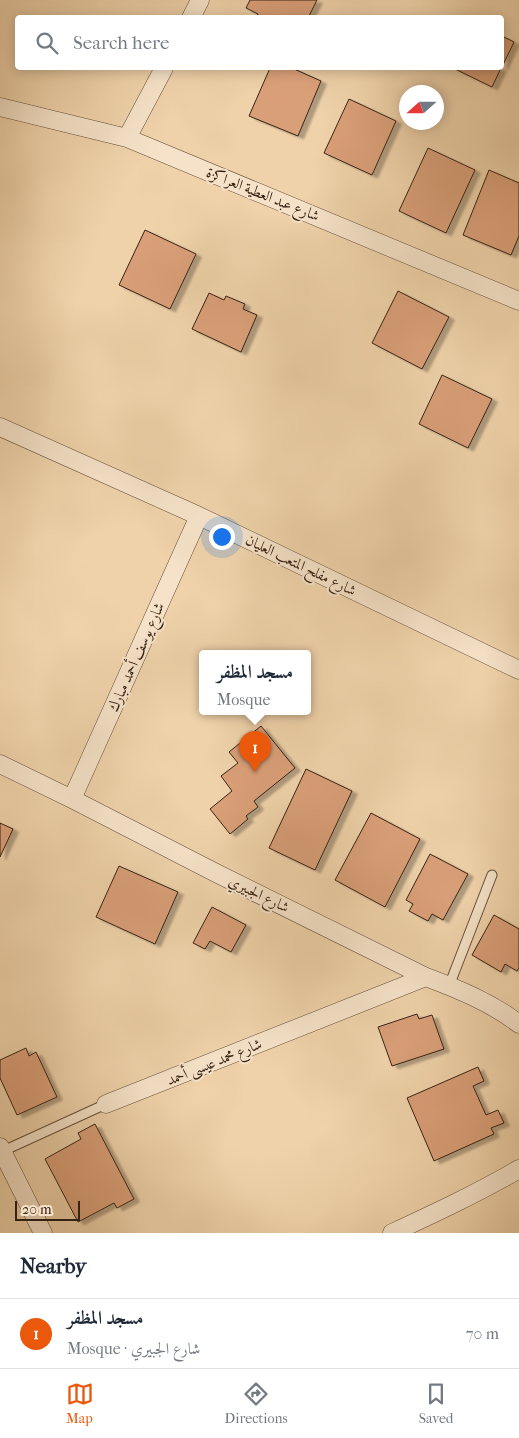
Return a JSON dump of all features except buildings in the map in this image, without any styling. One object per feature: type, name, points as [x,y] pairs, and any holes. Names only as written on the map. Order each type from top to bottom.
[{"type":"street","points":[[192,15],[200,0]]},
{"type":"street","points":[[127,138],[163,70]]},
{"type":"street","name":"شارع عبد العطية العراكزة","points":[[0,107],[127,138],[519,301]]},
{"type":"street","name":"شارع مفلح المتعب العليان","points":[[0,427],[199,516],[519,670]]},
{"type":"street","name":"شارع يوسف أحمد مبارك","points":[[72,799],[199,516]]},
{"type":"street","name":"شارع الجبيري","points":[[0,764],[426,978],[449,986],[496,1008],[519,1024]]},
{"type":"street","name":"شارع محمد عيسى أحمد","points":[[106,1104],[426,978]]},
{"type":"street","points":[[2,1149],[43,1233]]},
{"type":"street","points":[[392,1233],[463,1200],[519,1169]]},
{"type":"lane","points":[[0,100],[34,115]]},
{"type":"lane","points":[[449,986],[492,875]]},
{"type":"lane","name":"شارع محمد عيسى أحمد","points":[[2,1149],[106,1104]]},
{"type":"place","name":"مسجد المظفر","points":[[255,772]]}]
